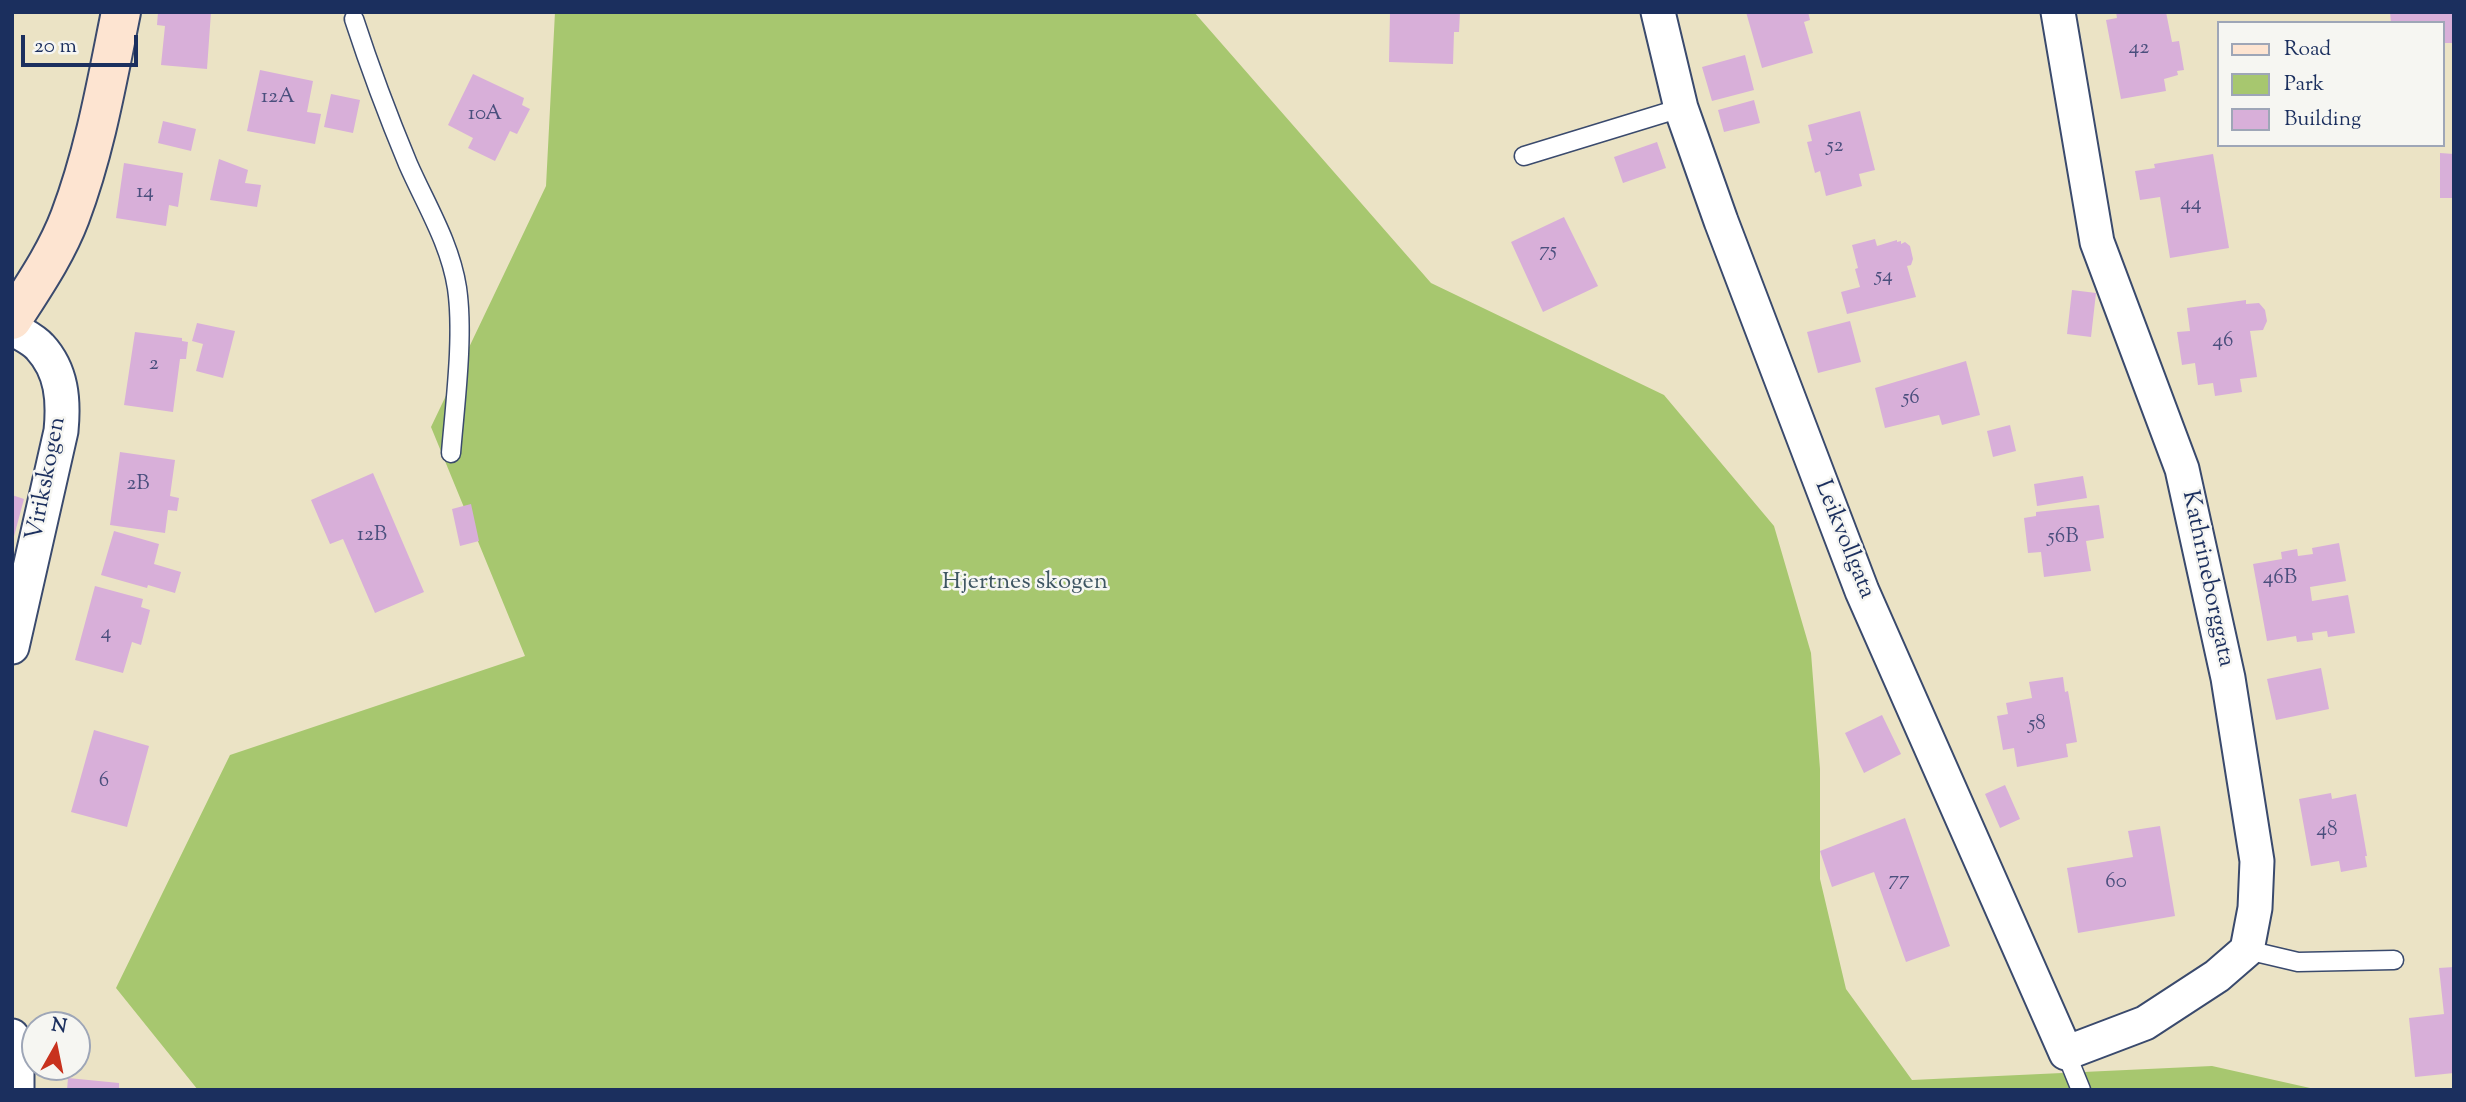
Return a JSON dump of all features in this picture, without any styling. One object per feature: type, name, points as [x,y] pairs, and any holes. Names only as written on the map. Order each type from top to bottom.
[{"type":"main road","points":[[12,320],[55,250],[69,219],[89,162],[121,12]]},
{"type":"street","name":"Leikvollgata","points":[[1658,12],[1681,108],[1721,221],[1862,591],[2066,1053]]},
{"type":"street","name":"Kathrineborggata","points":[[2059,12],[2097,242],[2182,469],[2228,678],[2257,861],[2255,908],[2247,950]]},
{"type":"street","name":"Virikskogen","points":[[12,328],[39,345],[52,363],[61,382],[63,406],[61,431],[12,648]]},
{"type":"street","points":[[2066,1053],[2145,1023],[2217,976],[2247,950]]},
{"type":"street","points":[[12,1037],[17,1061],[17,1090]]},
{"type":"lane","points":[[354,19],[408,164],[442,237],[457,287],[459,312],[451,453]]},
{"type":"lane","points":[[1524,156],[1681,108]]},
{"type":"lane","points":[[2247,950],[2298,962],[2394,960]]},
{"type":"lane","points":[[2066,1053],[2081,1090]]},
{"type":"green space","name":"Hjertnes skogen","points":[[555,12],[1194,12],[1431,283],[1664,395],[1774,526],[1811,653],[1820,769],[1820,879],[1846,989],[1912,1080],[2212,1066],[2319,1090],[198,1090],[116,988],[230,755],[525,656],[431,427],[546,186]]},
{"type":"building","points":[[158,12],[211,12],[207,69],[161,65],[165,26],[157,25]]},
{"type":"building","points":[[1390,12],[1460,12],[1459,32],[1454,32],[1453,64],[1389,62]]},
{"type":"building","points":[[1746,12],[1808,12],[1810,20],[1804,22],[1813,53],[1762,68]]},
{"type":"building","points":[[2116,12],[2166,12],[2172,42],[2179,41],[2184,70],[2164,79],[2166,91],[2121,99],[2106,20],[2117,18]]},
{"type":"building","points":[[2390,12],[2454,12],[2454,43],[2445,43],[2445,21],[2391,21]]},
{"type":"building","points":[[1745,55],[1754,90],[1712,101],[1702,67]]},
{"type":"building","points":[[260,70],[313,81],[307,112],[321,114],[315,144],[247,131]]},
{"type":"building","points":[[473,74],[524,98],[522,105],[530,109],[517,134],[510,131],[495,161],[468,148],[473,138],[448,125]]},
{"type":"building","points":[[331,94],[360,100],[353,133],[324,127]]},
{"type":"building","points":[[1754,100],[1760,123],[1724,132],[1718,110]]},
{"type":"building","points":[[1860,111],[1875,170],[1859,174],[1862,186],[1826,196],[1820,171],[1815,173],[1807,142],[1812,141],[1808,125]]},
{"type":"building","points":[[163,121],[196,129],[191,151],[158,143]]},
{"type":"building","points":[[1657,142],[1666,168],[1623,183],[1614,157]]},
{"type":"building","points":[[2440,153],[2454,154],[2454,198],[2440,198]]},
{"type":"building","points":[[2213,154],[2229,248],[2170,258],[2160,197],[2140,200],[2135,171],[2155,168],[2154,164]]},
{"type":"building","points":[[219,159],[248,170],[245,183],[261,185],[257,207],[210,200]]},
{"type":"building","points":[[124,163],[183,173],[178,207],[169,205],[166,226],[116,218]]},
{"type":"building","points":[[1564,217],[1598,286],[1543,312],[1511,242]]},
{"type":"building","points":[[1875,239],[1877,246],[1897,240],[1910,246],[1913,259],[1911,265],[1907,266],[1916,297],[1847,314],[1841,292],[1860,287],[1852,245]]},
{"type":"building","points":[[2072,290],[2096,293],[2091,337],[2067,334]]},
{"type":"building","points":[[2246,300],[2246,304],[2259,303],[2265,310],[2267,321],[2263,330],[2250,331],[2257,377],[2240,379],[2242,392],[2215,396],[2213,383],[2198,385],[2195,363],[2182,365],[2177,332],[2190,331],[2187,308]]},
{"type":"building","points":[[1850,321],[1861,362],[1818,373],[1807,332]]},
{"type":"building","points":[[197,323],[235,331],[223,378],[196,371],[203,344],[192,341]]},
{"type":"building","points":[[135,332],[182,338],[182,341],[188,342],[186,359],[180,359],[173,412],[124,405]]},
{"type":"building","points":[[1966,361],[1980,415],[1942,425],[1939,415],[1885,428],[1875,388]]},
{"type":"building","points":[[2010,425],[2016,451],[1993,457],[1987,431]]},
{"type":"building","points":[[120,452],[175,460],[170,496],[179,498],[177,511],[168,510],[165,533],[110,525]]},
{"type":"building","points":[[373,473],[424,592],[375,613],[343,539],[330,544],[311,500]]},
{"type":"building","points":[[2083,476],[2087,498],[2037,506],[2034,484]]},
{"type":"building","points":[[12,495],[24,499],[13,540],[12,540]]},
{"type":"building","points":[[471,504],[479,541],[460,546],[452,509]]},
{"type":"building","points":[[2099,505],[2104,538],[2086,541],[2091,571],[2044,577],[2041,552],[2028,553],[2024,518],[2036,516],[2036,512]]},
{"type":"building","points":[[114,531],[159,544],[154,564],[181,572],[175,593],[101,575]]},
{"type":"building","points":[[2339,543],[2346,581],[2310,587],[2312,601],[2348,595],[2355,633],[2328,637],[2327,631],[2312,633],[2313,640],[2297,642],[2296,636],[2267,641],[2253,564],[2282,559],[2281,552],[2297,549],[2298,556],[2313,554],[2312,548]]},
{"type":"building","points":[[95,586],[143,599],[141,607],[150,610],[141,645],[132,642],[123,673],[75,660]]},
{"type":"building","points":[[2321,668],[2329,709],[2276,720],[2267,679]]},
{"type":"building","points":[[2063,677],[2077,742],[2066,744],[2068,757],[2017,767],[2014,748],[2003,750],[1997,716],[2008,714],[2006,703],[2032,698],[2029,682]]},
{"type":"building","points":[[1882,715],[1901,754],[1864,773],[1845,733]]},
{"type":"building","points":[[94,730],[149,746],[127,827],[71,812]]},
{"type":"building","points":[[2005,785],[2020,819],[2000,828],[1985,794]]},
{"type":"building","points":[[2331,793],[2332,799],[2356,794],[2367,867],[2341,872],[2339,861],[2311,866],[2299,799]]},
{"type":"building","points":[[1905,818],[1950,946],[1906,962],[1874,872],[1832,887],[1820,851]]},
{"type":"building","points":[[2160,826],[2175,916],[2078,933],[2067,868],[2133,857],[2128,831]]},
{"type":"building","points":[[2454,967],[2454,1073],[2415,1077],[2409,1018],[2444,1014],[2439,968]]},
{"type":"building","points":[[68,1081],[119,1083],[119,1090],[67,1090]]}]
